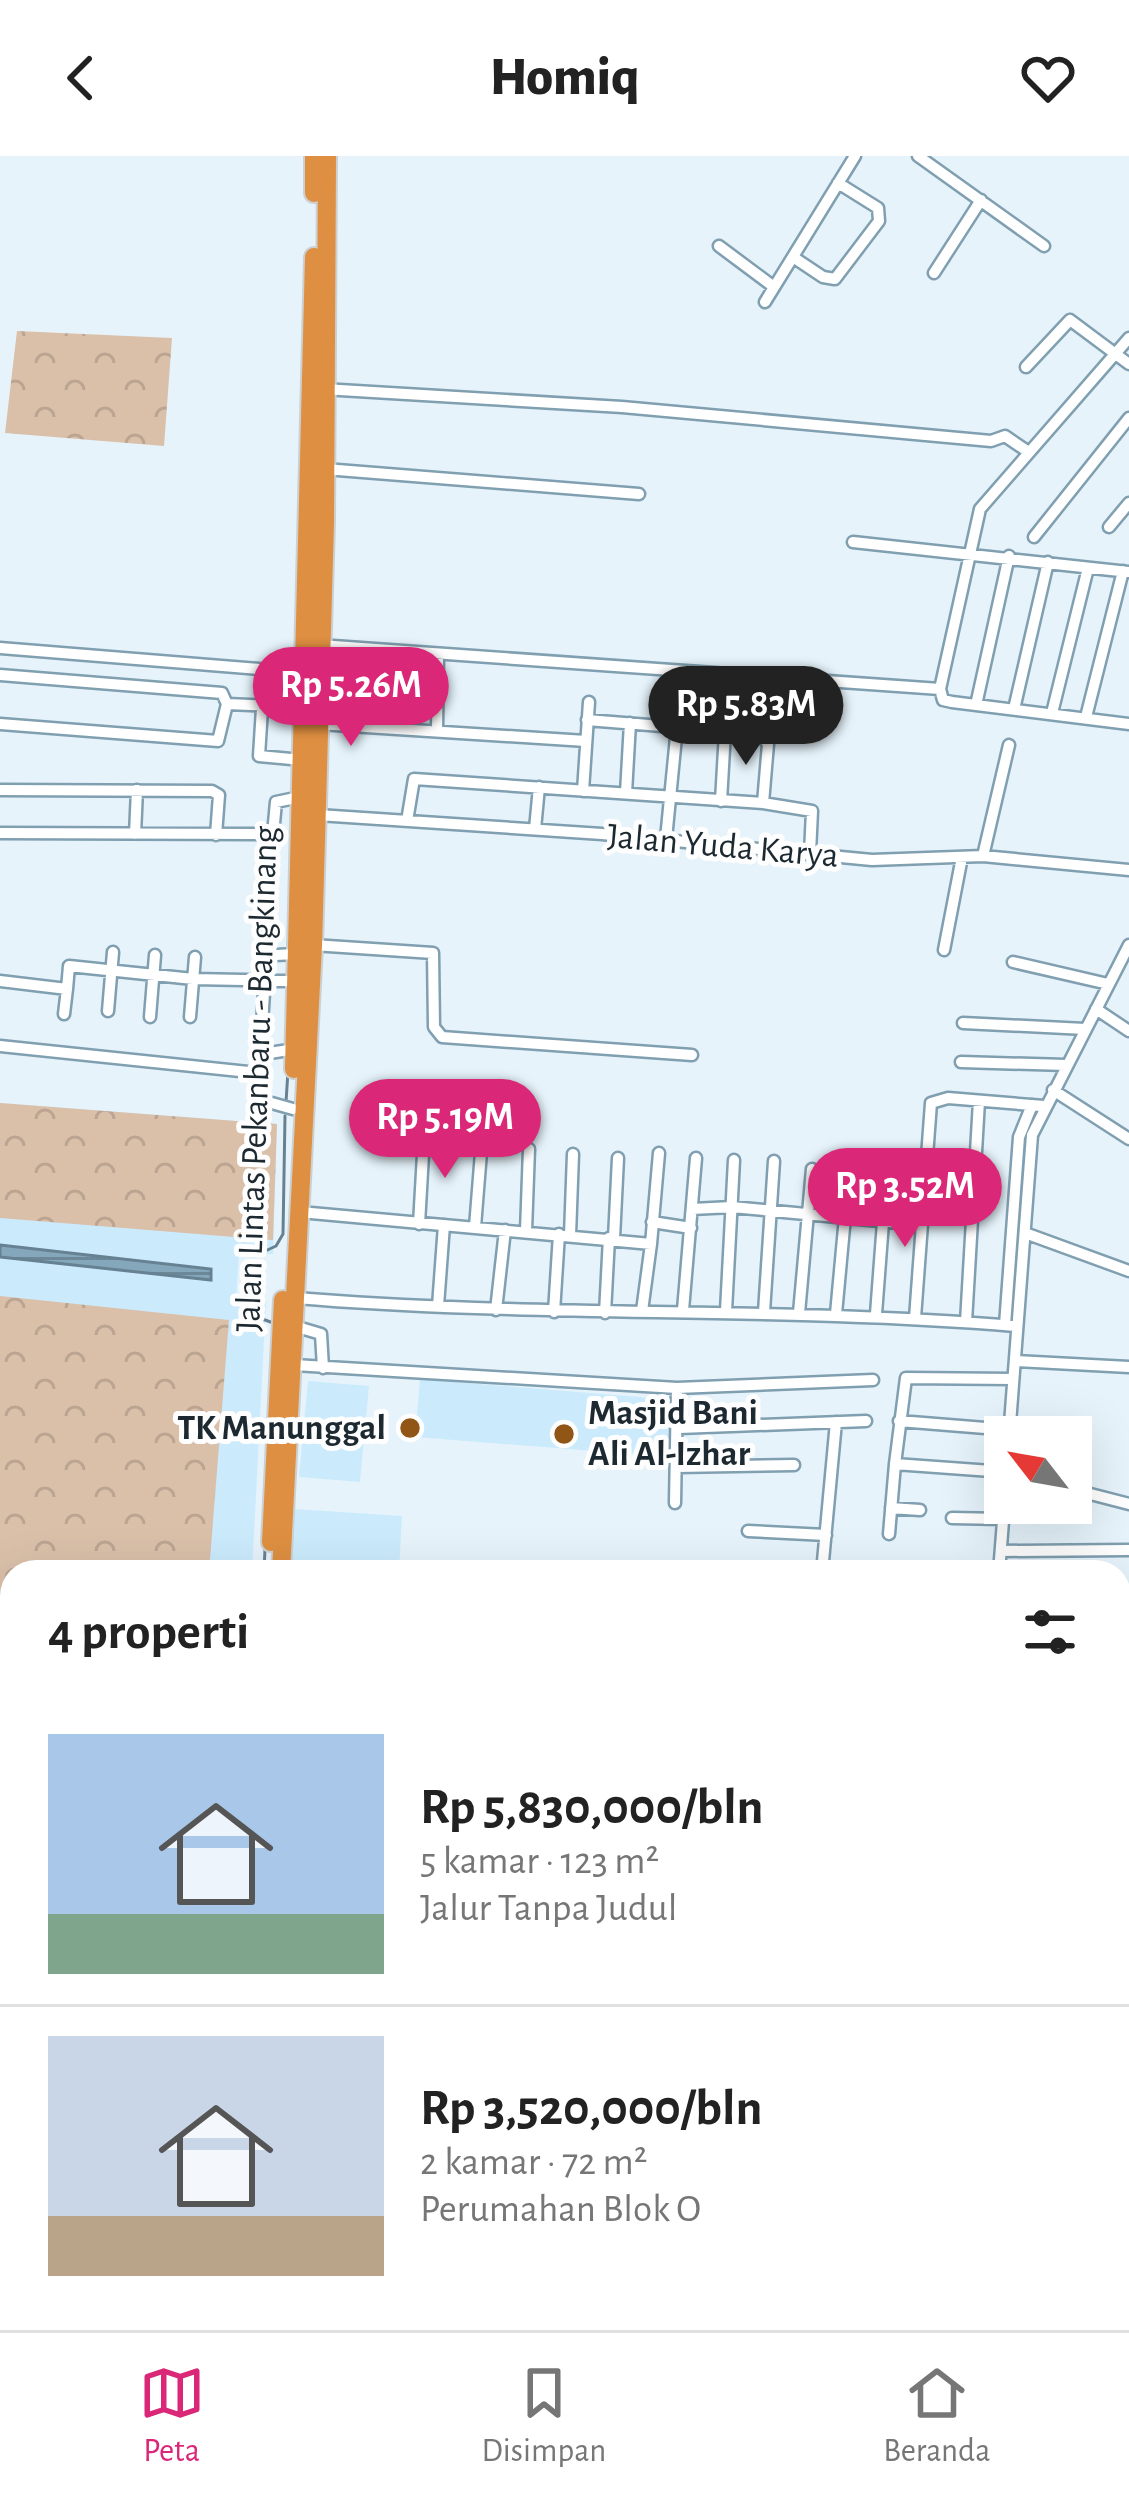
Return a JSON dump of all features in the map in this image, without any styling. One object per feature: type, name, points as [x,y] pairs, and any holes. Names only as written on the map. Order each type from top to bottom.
[{"type":"highway","name":"Jalan Lintas Pekanbaru - Bangkinang","points":[[280,1560],[296,981],[305,950],[318,815],[314,156]]},
{"type":"highway","name":"Jalan Lintas Pekanbaru - Bangkinang","points":[[279,1504],[294,1365],[300,1212],[305,950],[300,797],[317,522],[325,469],[327,156]]},
{"type":"highway","name":"Jalan Lintas Pekanbaru - Bangkinang","points":[[271,1560],[278,1527]]},
{"type":"street","points":[[765,302],[855,156]]},
{"type":"street","points":[[918,156],[1044,246]]},
{"type":"street","points":[[793,257],[823,277],[836,279],[879,220],[878,208],[838,183]]},
{"type":"street","points":[[934,273],[981,200]]},
{"type":"street","points":[[719,246],[774,287]]},
{"type":"street","points":[[1026,367],[1070,320],[1129,364]]},
{"type":"street","points":[[1129,338],[980,509],[940,689],[943,700],[1129,724]]},
{"type":"street","points":[[323,389],[622,407],[991,441],[1005,436],[1027,451]]},
{"type":"street","points":[[1034,536],[1129,418]]},
{"type":"street","points":[[325,469],[639,494]]},
{"type":"street","points":[[1109,527],[1129,503]]},
{"type":"street","points":[[854,542],[1126,572],[1085,717]]},
{"type":"street","points":[[976,705],[1009,556]]},
{"type":"street","points":[[1014,709],[1048,562]]},
{"type":"street","points":[[1052,713],[1088,568]]},
{"type":"street","points":[[320,645],[940,689]]},
{"type":"street","points":[[0,648],[254,667],[263,672],[258,753],[266,760],[302,760]]},
{"type":"street","points":[[436,730],[438,654]]},
{"type":"street","points":[[0,675],[222,694],[227,704],[218,741],[0,724]]},
{"type":"street","points":[[583,791],[589,702]]},
{"type":"street","points":[[227,704],[303,707]]},
{"type":"street","points":[[587,720],[760,734],[768,744],[764,803]]},
{"type":"street","points":[[626,793],[630,723]]},
{"type":"street","points":[[319,724],[586,741]]},
{"type":"street","points":[[666,839],[677,727]]},
{"type":"street","points":[[721,801],[725,732]]},
{"type":"street","points":[[983,856],[1010,745]]},
{"type":"street","points":[[407,821],[414,779],[764,803],[812,811],[810,853]]},
{"type":"street","points":[[535,829],[539,787]]},
{"type":"street","points":[[0,790],[216,793],[216,835]]},
{"type":"street","points":[[135,834],[137,790]]},
{"type":"street","points":[[273,834],[276,802],[300,797]]},
{"type":"street","name":"Jalan Yuda Karya","points":[[318,815],[666,839],[872,860],[983,856],[1129,871]]},
{"type":"street","points":[[0,833],[300,833]]},
{"type":"street","points":[[944,950],[962,857]]},
{"type":"street","points":[[1010,1416],[1015,1361],[1010,1325],[1021,1197],[1038,1106],[1053,1090],[1129,945]]},
{"type":"street","points":[[262,1024],[270,958],[305,950],[433,952],[434,1027],[442,1037],[692,1055]]},
{"type":"street","points":[[108,1011],[112,952]]},
{"type":"street","points":[[150,1017],[155,955]]},
{"type":"street","points":[[190,1017],[194,957]]},
{"type":"street","points":[[64,1014],[70,960],[153,976],[296,981]]},
{"type":"street","points":[[1013,962],[1108,984]]},
{"type":"street","points":[[0,981],[67,989]]},
{"type":"street","points":[[1096,1009],[1129,1031]]},
{"type":"street","points":[[963,1023],[1085,1029]]},
{"type":"street","points":[[0,1046],[259,1073]]},
{"type":"street","points":[[293,1108],[261,1100],[259,1073],[263,1054],[295,1049]]},
{"type":"street","points":[[962,1061],[1066,1065]]},
{"type":"street","points":[[1053,1090],[1129,1139]]},
{"type":"street","points":[[915,1318],[931,1103],[939,1098],[1038,1106]]},
{"type":"street","points":[[966,1322],[979,1101]]},
{"type":"street","points":[[419,1224],[424,1137]]},
{"type":"street","points":[[476,1227],[482,1140]]},
{"type":"street","points":[[526,1232],[529,1149]]},
{"type":"street","points":[[642,1311],[658,1153]]},
{"type":"street","points":[[554,1312],[574,1154]]},
{"type":"street","points":[[605,1312],[618,1158]]},
{"type":"street","points":[[683,1310],[696,1158]]},
{"type":"street","points":[[726,1311],[734,1160]]},
{"type":"street","points":[[764,1312],[774,1161]]},
{"type":"street","points":[[799,1313],[812,1169]]},
{"type":"street","points":[[836,1314],[849,1174]]},
{"type":"street","points":[[876,1314],[886,1183]]},
{"type":"street","points":[[1010,1325],[1025,1234],[1021,1197]]},
{"type":"street","points":[[692,1209],[808,1213],[921,1225]]},
{"type":"street","points":[[300,1212],[651,1244]]},
{"type":"street","points":[[652,1222],[691,1228]]},
{"type":"street","points":[[438,1306],[445,1225]]},
{"type":"street","points":[[496,1310],[505,1230]]},
{"type":"street","points":[[1025,1234],[1129,1271]]},
{"type":"street","points":[[296,1298],[554,1312],[876,1314],[1010,1325]]},
{"type":"street","points":[[294,1326],[321,1334],[323,1368]]},
{"type":"street","points":[[1015,1361],[1129,1367]]},
{"type":"street","points":[[294,1365],[677,1388],[873,1380]]},
{"type":"street","points":[[889,1534],[903,1380],[911,1376],[1013,1378]]},
{"type":"street","points":[[675,1503],[677,1388]]},
{"type":"street","points":[[899,1420],[984,1431]]},
{"type":"street","points":[[679,1428],[866,1421]]},
{"type":"street","points":[[823,1560],[836,1422]]},
{"type":"street","points":[[895,1464],[984,1470]]},
{"type":"street","points":[[676,1467],[794,1465]]},
{"type":"street","points":[[1092,1494],[1129,1504]]},
{"type":"street","points":[[891,1508],[920,1510]]},
{"type":"street","points":[[952,1518],[984,1519]]},
{"type":"street","points":[[1000,1560],[1003,1524]]},
{"type":"street","points":[[748,1531],[826,1534]]},
{"type":"street","points":[[1001,1551],[1129,1550]]},
{"type":"shaded area","points":[[0,1103],[277,1124],[273,1254],[239,1255],[236,1300],[266,1302],[253,1560],[0,1560]]},
{"type":"shaded area","points":[[0,1245],[211,1269],[211,1280],[0,1257]]},
{"type":"shaded area","points":[[420,1379],[676,1400],[672,1457],[415,1437]]},
{"type":"shaded area","points":[[308,1381],[369,1386],[360,1482],[299,1477]]},
{"type":"shaded area","points":[[294,1509],[402,1516],[400,1560],[290,1560]]},
{"type":"green space","points":[[17,331],[172,338],[164,446],[5,433]]},
{"type":"green space","points":[[0,1103],[277,1124],[273,1240],[0,1218]]},
{"type":"green space","points":[[0,1296],[229,1320],[210,1560],[0,1560]]},
{"type":"waterway","points":[[286,1102],[288,1071]]},
{"type":"waterway","points":[[261,1253],[276,1246],[283,1234],[285,1116]]},
{"type":"waterway","points":[[256,1310],[257,1317],[276,1324]]},
{"type":"waterway","points":[[265,1549],[265,1560]]},
{"type":"place","name":"TK Manunggal","points":[[410,1428]]},
{"type":"place","name":"Masjid Bani Ali Al-Izhar","points":[[564,1434]]}]
